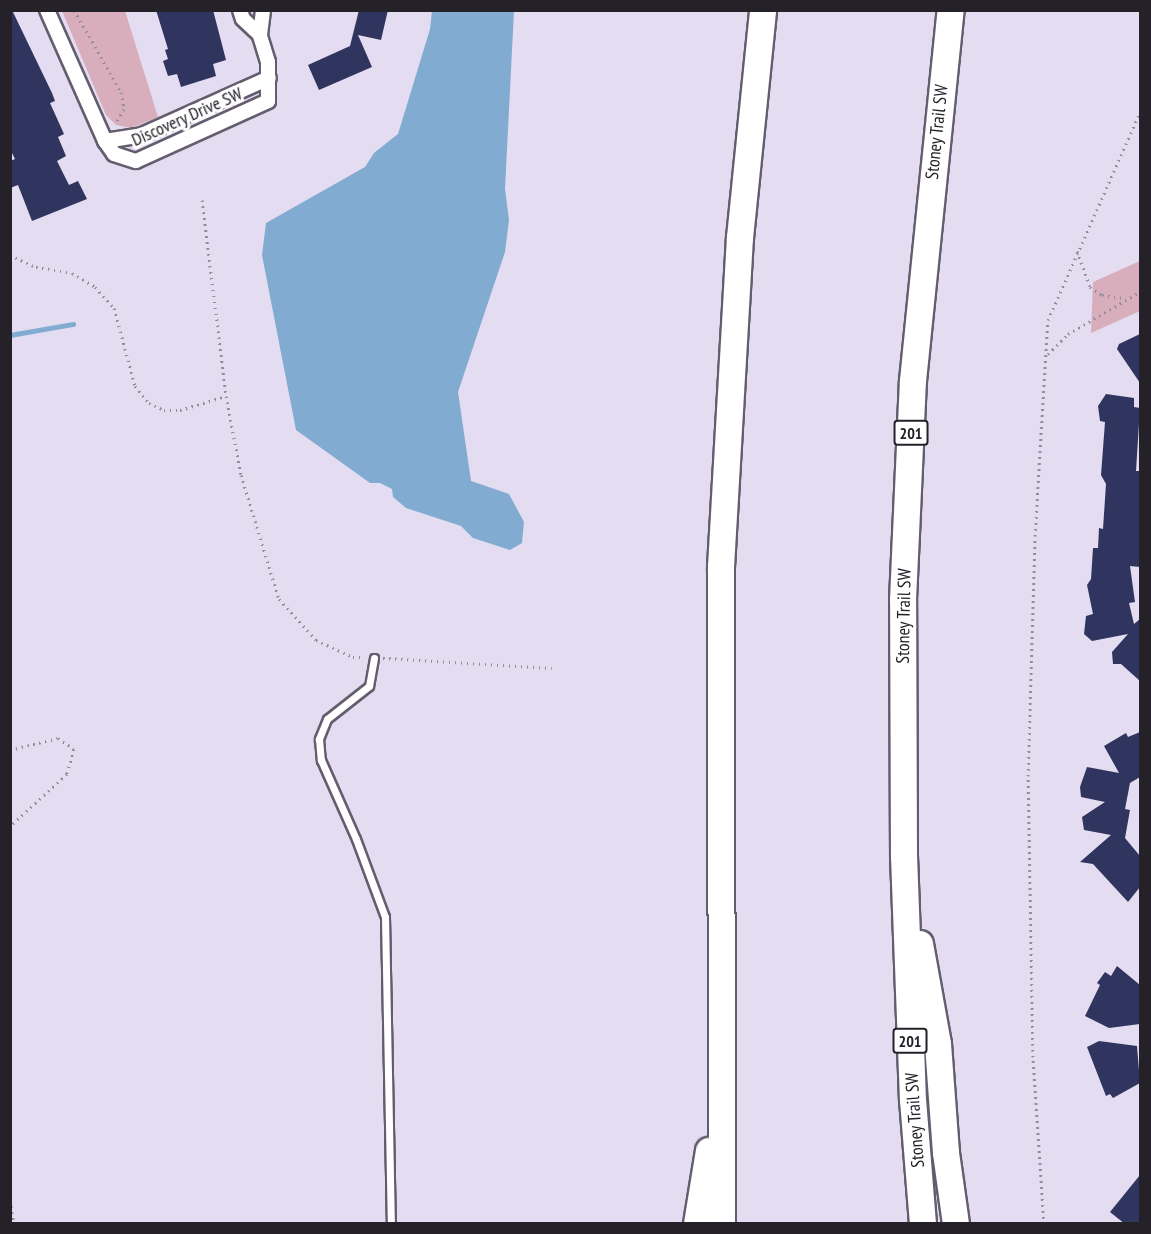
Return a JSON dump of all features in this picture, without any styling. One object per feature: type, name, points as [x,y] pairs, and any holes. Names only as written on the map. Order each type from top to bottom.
[{"type":"highway","points":[[722,1224],[720,1086],[722,556],[740,238],[763,10]]},
{"type":"highway","name":"Stoney Trail SW","points":[[923,1224],[913,1101],[904,857],[903,600],[913,381],[951,10]]},
{"type":"highway","points":[[904,857],[938,1044],[946,1154],[956,1224]]},
{"type":"highway","points":[[697,1224],[720,1086]]},
{"type":"street","name":"Discovery Drive SW","points":[[47,10],[105,141],[114,154],[136,161],[268,101],[269,78],[261,35],[263,10]]},
{"type":"street","points":[[240,10],[243,19],[261,35]]},
{"type":"street","name":"Discovery Drive SW","points":[[105,141],[142,135],[269,78]]},
{"type":"lane","points":[[374,658],[369,686],[327,719],[319,739],[321,760],[364,859],[385,917],[391,1224]]},
{"type":"path","points":[[74,10],[122,92],[124,109],[105,141]]},
{"type":"path","points":[[1044,1224],[1032,1057],[1028,776],[1035,536],[1048,320],[1140,112]]},
{"type":"path","points":[[202,201],[226,396],[241,475],[279,599],[316,640],[353,657],[552,668]]},
{"type":"path","points":[[1077,251],[1090,287],[1102,295],[1125,298]]},
{"type":"path","points":[[10,255],[36,267],[72,273],[95,287],[114,308],[135,386],[149,403],[164,410],[180,410],[226,396]]},
{"type":"path","points":[[1046,355],[1068,334],[1125,298],[1140,292]]},
{"type":"path","points":[[10,750],[58,738],[74,749],[67,774],[10,826]]},
{"type":"path","points":[[10,1200],[14,1224]]},
{"type":"shaded area","points":[[62,11],[125,11],[158,117],[131,128],[116,125],[106,115]]},
{"type":"shaded area","points":[[1140,261],[1140,311],[1091,333],[1093,282]]},
{"type":"water","points":[[432,11],[514,11],[505,189],[509,220],[505,252],[458,392],[471,481],[509,494],[524,522],[522,543],[510,550],[473,538],[461,526],[406,508],[393,497],[392,489],[380,483],[370,483],[296,430],[262,255],[266,223],[365,167],[374,153],[398,134],[430,29]]},
{"type":"building","points":[[12,10],[55,101],[50,103],[64,134],[58,137],[66,156],[57,161],[69,185],[78,181],[87,199],[32,221],[18,185],[10,188],[10,161],[15,159],[10,149]]},
{"type":"building","points":[[156,10],[213,10],[226,60],[213,64],[216,76],[181,87],[177,74],[168,76],[163,61],[168,59],[165,50],[168,49]]},
{"type":"building","points":[[359,10],[388,10],[381,40],[358,35],[372,67],[319,90],[308,65],[350,46]]},
{"type":"building","points":[[1140,334],[1140,383],[1117,349],[1119,344]]},
{"type":"building","points":[[1106,394],[1134,398],[1134,407],[1140,408],[1136,471],[1140,471],[1140,567],[1130,566],[1135,602],[1129,603],[1134,624],[1140,619],[1140,681],[1121,664],[1113,664],[1112,652],[1128,634],[1092,641],[1084,634],[1086,616],[1093,614],[1087,585],[1091,579],[1093,548],[1098,548],[1099,528],[1103,529],[1106,484],[1101,475],[1105,422],[1100,421],[1098,406]]},
{"type":"building","points":[[1140,732],[1140,777],[1130,783],[1125,809],[1130,810],[1125,838],[1140,856],[1140,887],[1128,902],[1093,864],[1080,862],[1111,835],[1084,830],[1082,817],[1105,802],[1081,797],[1080,787],[1087,767],[1119,773],[1104,746],[1126,733],[1128,737]]},
{"type":"building","points":[[1117,966],[1140,985],[1140,1024],[1109,1028],[1085,1016],[1100,985],[1097,983],[1105,972],[1111,976]]},
{"type":"building","points":[[1099,1041],[1137,1046],[1140,1083],[1113,1098],[1110,1094],[1106,1096],[1087,1047]]},
{"type":"building","points":[[1140,1175],[1140,1224],[1125,1224],[1110,1212]]},
{"type":"waterway","points":[[10,335],[73,324]]}]
